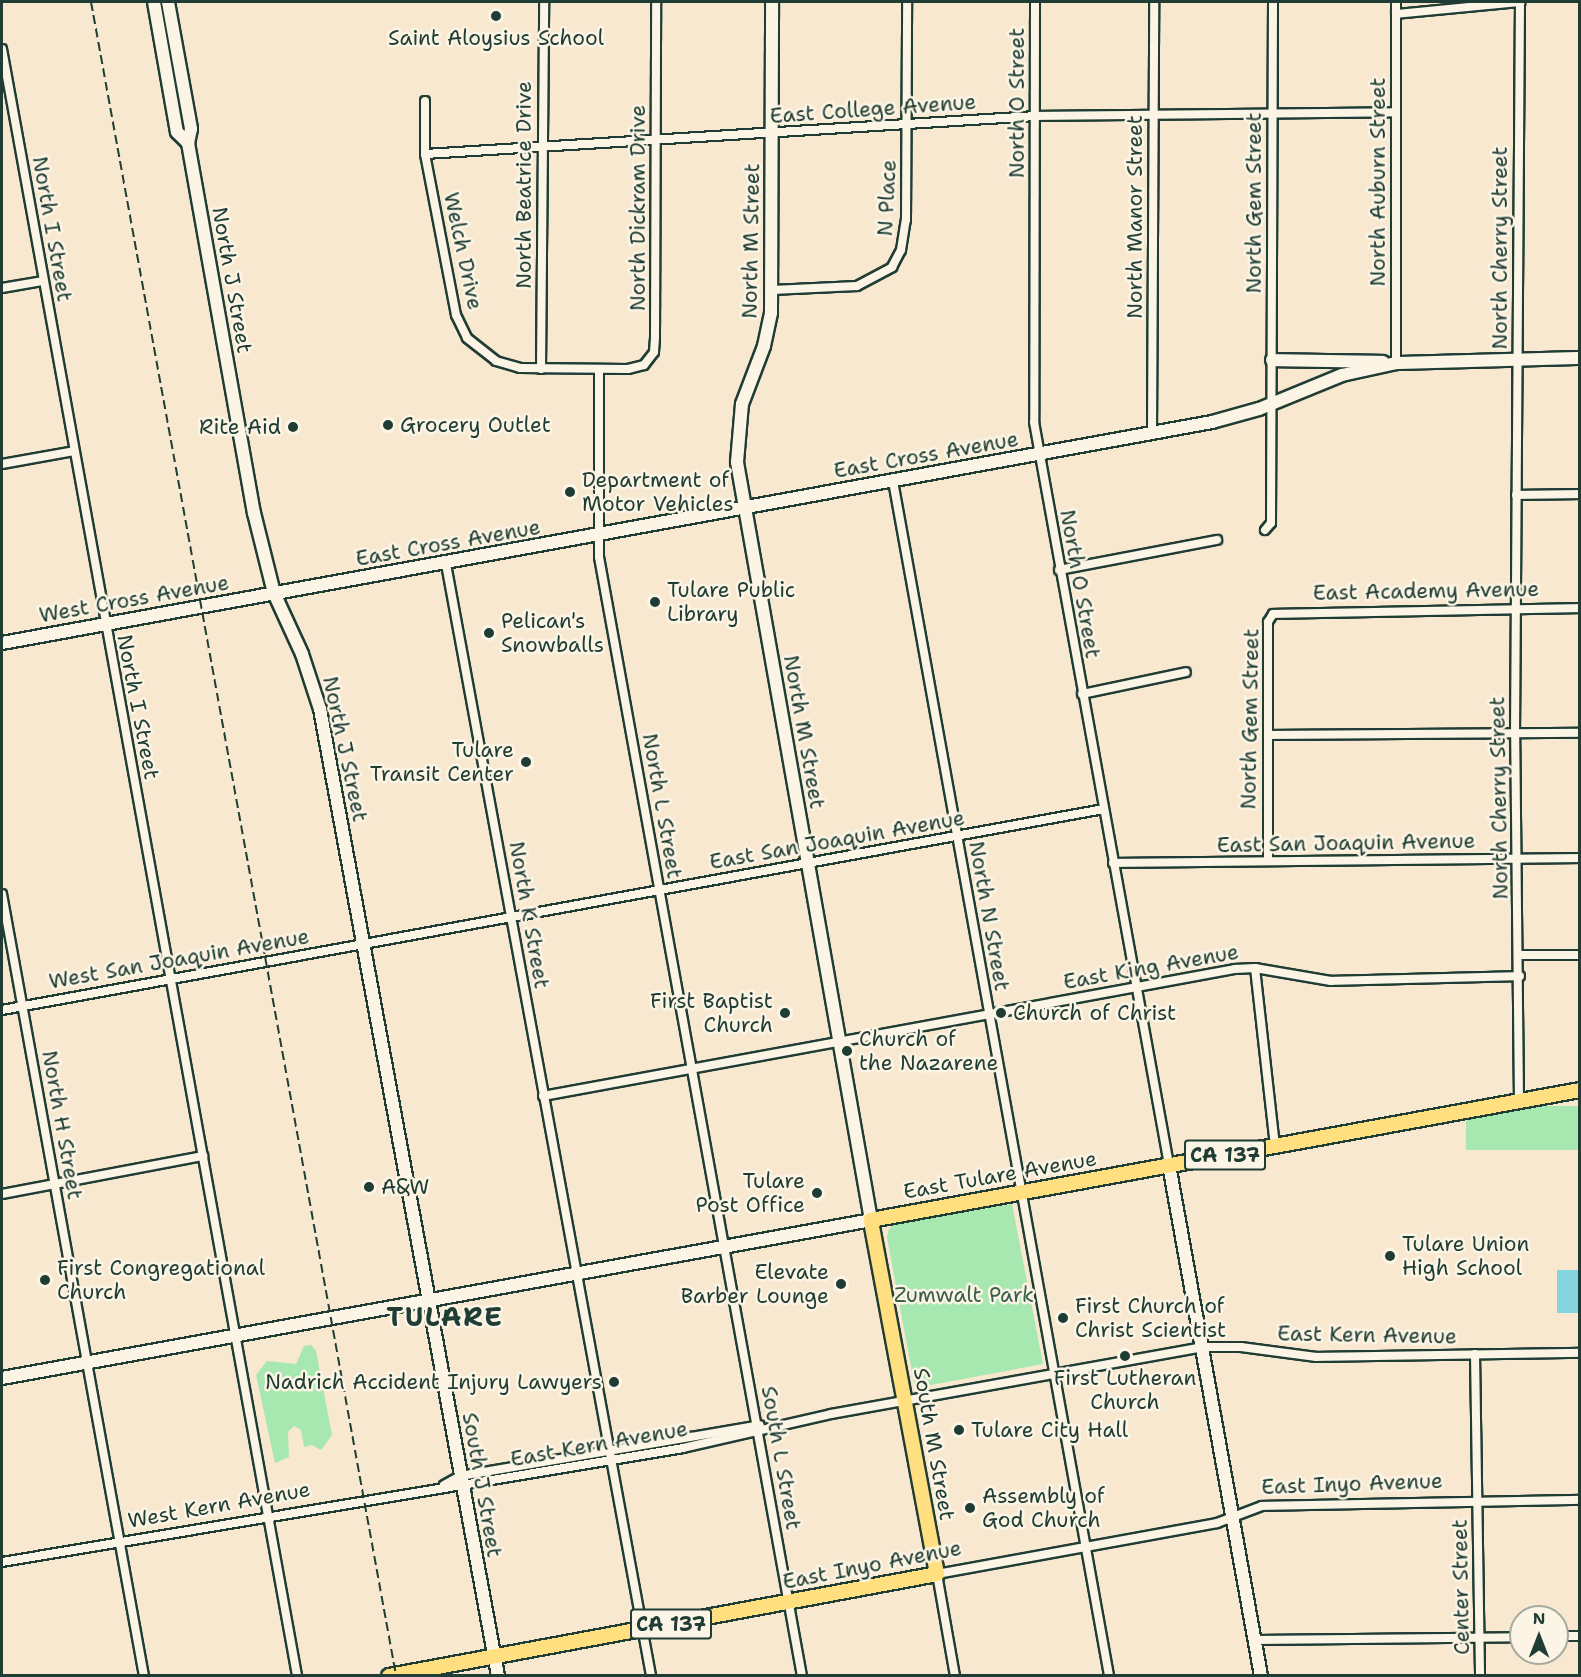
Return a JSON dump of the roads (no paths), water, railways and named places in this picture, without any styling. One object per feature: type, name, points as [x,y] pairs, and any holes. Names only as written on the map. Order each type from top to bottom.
[{"type":"main road","name":"North J Street","points":[[153,2],[177,132],[188,143]]},
{"type":"main road","name":"North J Street","points":[[168,2],[191,129],[188,143],[254,513],[274,593],[302,654],[320,709],[428,1300]]},
{"type":"main road","name":"North M Street","points":[[772,2],[771,290],[767,337],[739,418],[737,456],[744,508],[872,1220]]},
{"type":"main road","name":"East Cross Avenue","points":[[274,593],[446,564],[1224,420],[1271,405],[1341,375],[1396,363],[1580,358]]},
{"type":"main road","points":[[1272,360],[1396,363]]},
{"type":"main road","name":"West Cross Avenue","points":[[2,643],[274,593]]},
{"type":"main road","name":"East Tulare Avenue","points":[[2,1378],[1580,1090]]},
{"type":"main road","points":[[1169,1165],[1262,1676]]},
{"type":"main road","name":"South M Street","points":[[872,1220],[937,1574]]},
{"type":"main road","name":"South J Street","points":[[428,1300],[498,1676]]},
{"type":"main road","name":"East Inyo Avenue","points":[[493,1656],[937,1574]]},
{"type":"main road","name":"CA 137","points":[[388,1676],[493,1656]]},
{"type":"street","name":"North Beatrice Drive","points":[[541,369],[544,2]]},
{"type":"street","name":"North Dickram Drive","points":[[599,369],[636,368],[651,360],[654,352],[656,2]]},
{"type":"street","name":"N Place","points":[[771,290],[856,286],[892,267],[904,239],[907,2]]},
{"type":"street","name":"North O Street","points":[[1035,2],[1033,402],[1039,455],[1169,1165]]},
{"type":"street","name":"North Manor Street","points":[[1152,434],[1154,2]]},
{"type":"street","name":"North Gem Street","points":[[1265,530],[1271,523],[1273,2]]},
{"type":"street","name":"North Auburn Street","points":[[1396,2],[1396,363]]},
{"type":"street","points":[[1396,14],[1520,2]]},
{"type":"street","name":"North Cherry Street","points":[[1519,1101],[1520,955],[1515,734],[1515,609],[1520,2]]},
{"type":"street","name":"North I Street","points":[[2,49],[297,1676]]},
{"type":"street","name":"Welch Drive","points":[[425,101],[425,154],[456,315],[467,338],[482,353],[507,366],[541,369],[599,369]]},
{"type":"street","points":[[2,109],[12,107]]},
{"type":"street","name":"East College Avenue","points":[[425,154],[1035,116],[1395,112]]},
{"type":"street","points":[[2,288],[43,281]]},
{"type":"street","name":"North L Street","points":[[599,369],[597,536],[659,891],[725,1246]]},
{"type":"street","points":[[2,464],[74,451]]},
{"type":"street","name":"North N Street","points":[[893,481],[1109,1676]]},
{"type":"street","points":[[1516,495],[1580,494]]},
{"type":"street","points":[[1059,570],[1217,540]]},
{"type":"street","name":"North K Street","points":[[446,564],[651,1676]]},
{"type":"street","name":"East Academy Avenue","points":[[1273,614],[1580,608]]},
{"type":"street","name":"North Gem Street","points":[[1268,861],[1268,622],[1273,614]]},
{"type":"street","points":[[1082,694],[1186,672]]},
{"type":"street","points":[[1268,735],[1580,733]]},
{"type":"street","name":"East San Joaquin Avenue","points":[[363,945],[1104,809]]},
{"type":"street","name":"East San Joaquin Avenue","points":[[1113,863],[1580,858]]},
{"type":"street","name":"North H Street","points":[[2,894],[144,1676]]},
{"type":"street","name":"West San Joaquin Avenue","points":[[2,1010],[363,945]]},
{"type":"street","points":[[1520,955],[1580,955]]},
{"type":"street","points":[[1255,968],[1275,1145]]},
{"type":"street","name":"East King Avenue","points":[[543,1096],[1137,987],[1255,968],[1331,981],[1520,976]]},
{"type":"street","points":[[2,1194],[203,1156]]},
{"type":"street","name":"South L Street","points":[[725,1246],[802,1676]]},
{"type":"street","name":"East Kern Avenue","points":[[442,1485],[611,1460],[758,1433],[766,1427],[905,1400],[1202,1347],[1241,1347],[1298,1356],[1580,1353]]},
{"type":"street","name":"Center Street","points":[[1475,1354],[1480,1676]]},
{"type":"street","name":"East Kern Avenue","points":[[461,1482],[609,1450],[756,1424],[766,1427]]},
{"type":"street","name":"West Kern Avenue","points":[[2,1562],[442,1485]]},
{"type":"street","name":"East Inyo Avenue","points":[[937,1574],[1217,1523],[1262,1506],[1478,1500],[1580,1500]]},
{"type":"street","name":"South M Street","points":[[937,1574],[955,1676]]},
{"type":"street","points":[[1256,1640],[1509,1636]]},
{"type":"water","points":[[1557,1270],[1579,1270],[1579,1313],[1557,1313]]},
{"type":"railway","points":[[91,2],[396,1676]]},
{"type":"place","name":"Saint Aloysius School","points":[[496,16]]},
{"type":"place","name":"Grocery Outlet","points":[[388,425]]},
{"type":"place","name":"Rite Aid","points":[[293,427]]},
{"type":"place","name":"Department of Motor Vehicles","points":[[570,492]]},
{"type":"place","name":"Tulare Public Library","points":[[655,602]]},
{"type":"place","name":"Pelican's Snowballs","points":[[489,633]]},
{"type":"place","name":"Tulare Transit Center","points":[[526,762]]},
{"type":"place","name":"First Baptist Church","points":[[785,1013]]},
{"type":"place","name":"Church of Christ","points":[[1001,1013]]},
{"type":"place","name":"Church of the Nazarene","points":[[847,1051]]},
{"type":"place","name":"A&W","points":[[369,1187]]},
{"type":"place","name":"Tulare Post Office","points":[[817,1193]]},
{"type":"place","name":"Tulare Union High School","points":[[1390,1256]]},
{"type":"place","name":"First Congregational Church","points":[[45,1280]]},
{"type":"place","name":"Elevate Barber Lounge","points":[[841,1284]]},
{"type":"place","name":"First Church of Christ Scientist","points":[[1063,1318]]},
{"type":"place","name":"First Lutheran Church","points":[[1125,1356]]},
{"type":"place","name":"Nadrich Accident Injury Lawyers","points":[[614,1382]]},
{"type":"place","name":"Tulare City Hall","points":[[959,1430]]},
{"type":"place","name":"Assembly of God Church","points":[[970,1508]]},
{"type":"district","name":"TULARE","points":[[445,1317]]},
{"type":"park label","name":"Zumwalt Park","points":[[964,1295]]}]
